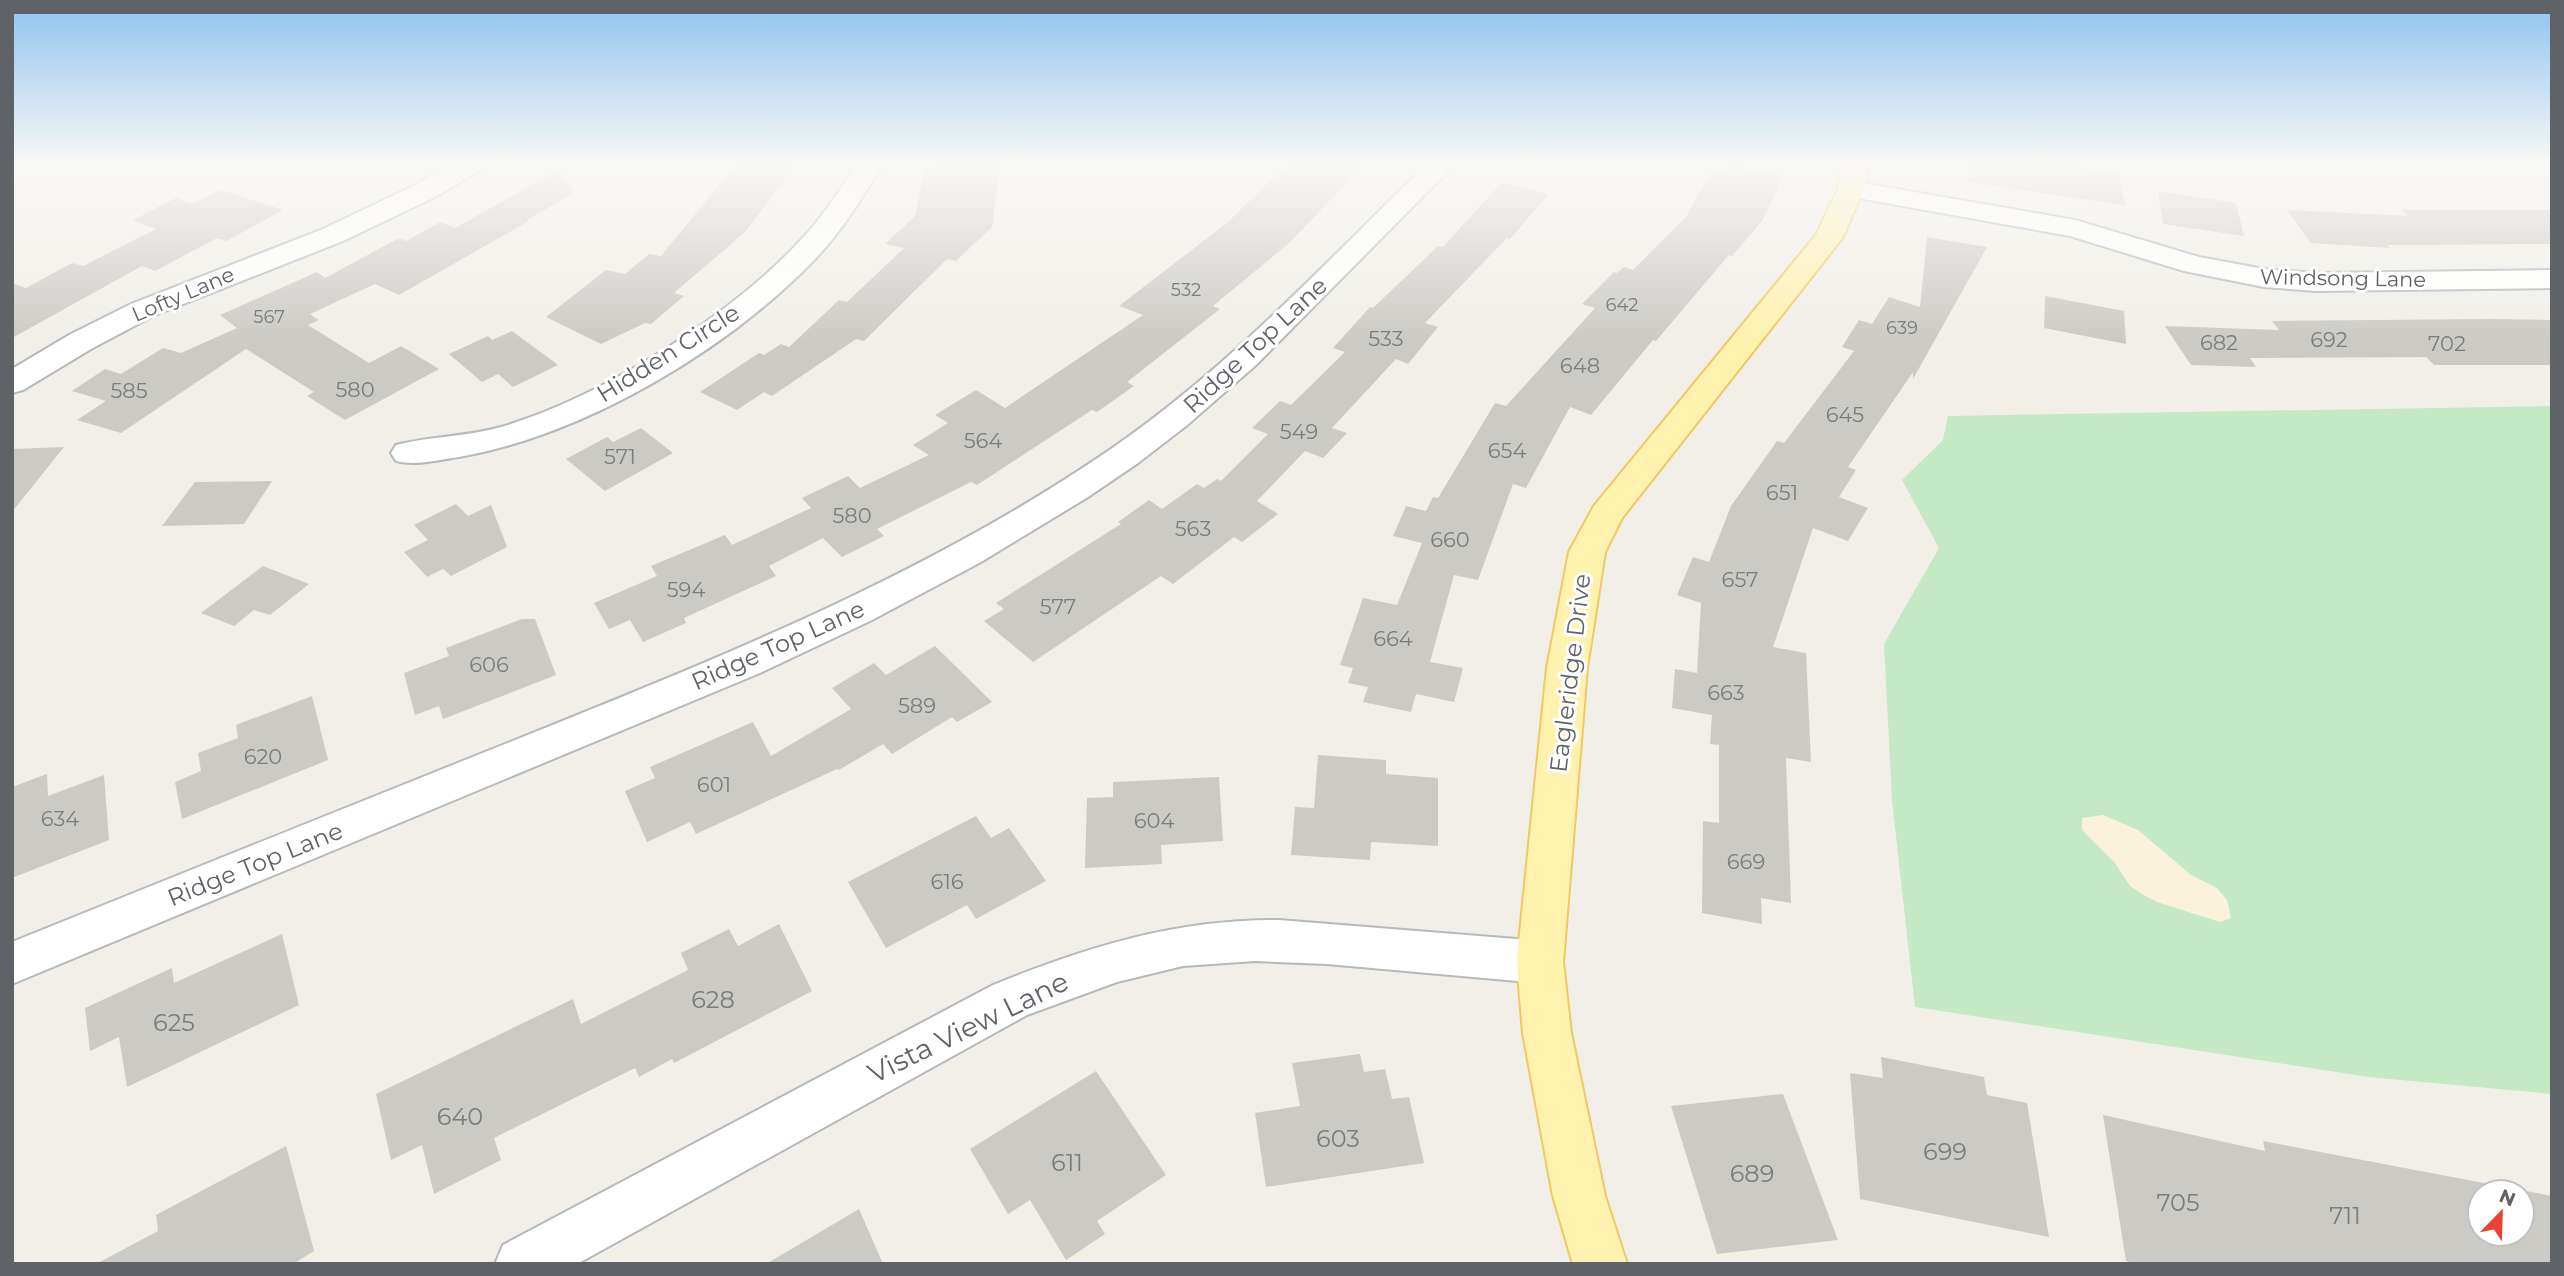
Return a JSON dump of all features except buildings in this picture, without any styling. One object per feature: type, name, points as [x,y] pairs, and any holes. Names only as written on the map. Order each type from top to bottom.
[{"type":"main road","name":"Eagleridge Drive","points":[[1600,1264],[1574,1169],[1547,1033],[1540,962],[1567,668],[1587,552],[1614,503],[1829,237],[1835,223]]},
{"type":"street","name":"Lofty Lane","points":[[12,383],[80,342],[142,310],[359,223]]},
{"type":"street","name":"Hidden Circle","points":[[408,453],[481,442],[544,423],[612,390],[681,349],[748,302],[803,254],[831,223]]},
{"type":"street","name":"Ridge Top Lane","points":[[12,963],[746,663],[829,625],[1018,524],[1106,469],[1174,420],[1272,334],[1383,223]]},
{"type":"street","name":"Windsong Lane","points":[[2052,223],[2194,265],[2264,278],[2316,282],[2552,279]]},
{"type":"street","name":"Vista View Lane","points":[[523,1264],[1010,1000],[1069,975],[1116,961],[1185,945],[1299,941],[1540,962]]},
{"type":"green space","points":[[2552,406],[2552,1094],[2369,1077],[1915,1007],[1892,800],[1884,644],[1939,548],[1902,480],[1943,440],[1948,416]]},
{"type":"sand","points":[[2103,815],[2138,830],[2191,875],[2217,888],[2227,900],[2231,918],[2220,922],[2157,902],[2130,886],[2115,863],[2082,830],[2082,818]]}]
